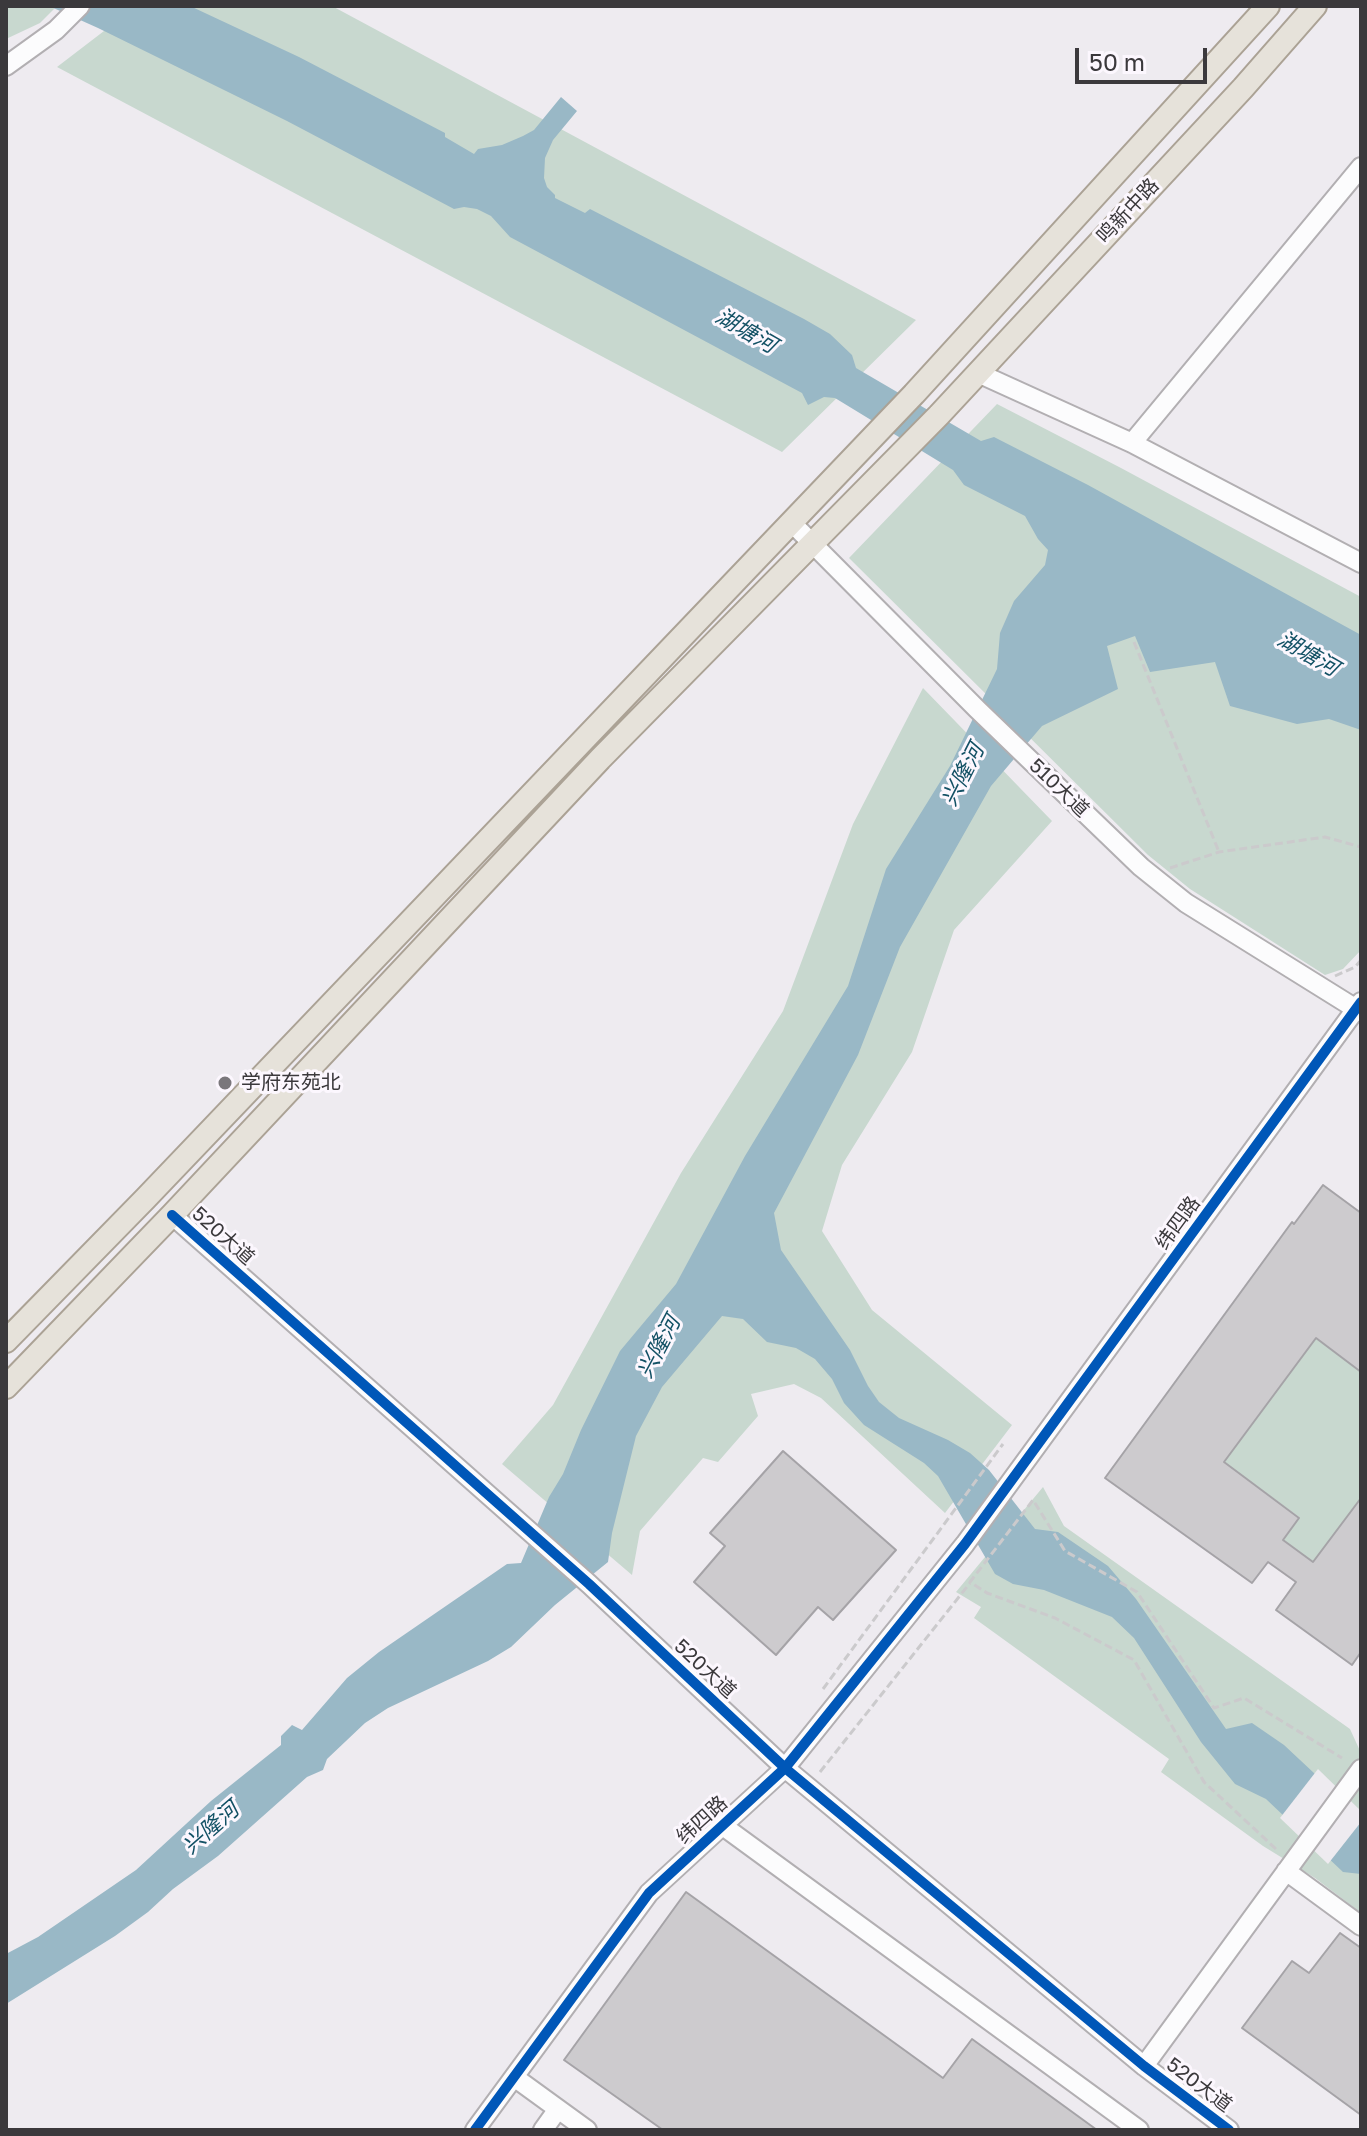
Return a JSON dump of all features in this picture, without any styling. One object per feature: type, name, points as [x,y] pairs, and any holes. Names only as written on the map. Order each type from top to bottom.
[{"type":"main road","name":"鸣新中路","points":[[6,1341],[914,394],[1268,6]]},
{"type":"main road","name":"鸣新中路","points":[[6,1387],[172,1215],[600,759],[939,415],[1243,88],[1315,6]]},
{"type":"street","points":[[6,66],[56,30],[80,6]]},
{"type":"street","points":[[1132,443],[1361,167]]},
{"type":"street","points":[[978,373],[1132,443],[1359,559]]},
{"type":"street","name":"510大道","points":[[791,522],[977,709],[1141,867],[1186,903],[1359,1008]]},
{"type":"street","name":"纬四路","points":[[475,2130],[649,1893],[785,1768],[965,1544],[1359,1008]]},
{"type":"street","name":"520大道","points":[[172,1215],[589,1584],[785,1768],[1144,2066],[1229,2130]]},
{"type":"street","points":[[1144,2066],[1361,1769]]},
{"type":"street","points":[[723,1826],[1139,2130]]},
{"type":"street","points":[[1286,1871],[1361,1926]]},
{"type":"street","points":[[514,2077],[587,2130]]},
{"type":"street","points":[[543,2130],[558,2109]]},
{"type":"path","points":[[1134,642],[1219,852]]},
{"type":"path","points":[[1165,869],[1219,852],[1325,837],[1361,847]]},
{"type":"path","points":[[1335,976],[1355,967],[1361,960]]},
{"type":"path","points":[[820,1693],[1003,1444]]},
{"type":"path","points":[[820,1772],[1033,1500],[1065,1551],[1137,1592],[1214,1708],[1244,1698],[1342,1758]]},
{"type":"path","points":[[970,1582],[987,1593],[1055,1618],[1134,1660],[1204,1782],[1276,1849]]},
{"type":"shaded area","points":[[6,6],[57,6],[40,23],[6,39]]},
{"type":"shaded area","points":[[127,6],[332,6],[916,320],[782,452],[57,67],[104,31]]},
{"type":"shaded area","points":[[997,404],[1361,597],[1361,950],[1343,969],[1325,975],[1190,889],[1148,855],[849,558]]},
{"type":"shaded area","points":[[923,688],[1052,821],[954,930],[912,1052],[842,1165],[822,1231],[872,1310],[1012,1425],[945,1513],[821,1398],[794,1384],[751,1394],[758,1416],[718,1462],[703,1458],[640,1531],[632,1575],[502,1464],[553,1405],[681,1173],[783,1011],[853,824]]},
{"type":"shaded area","points":[[1316,1338],[1361,1372],[1361,1498],[1313,1562],[1283,1540],[1299,1517],[1224,1462]]},
{"type":"shaded area","points":[[1043,1487],[1064,1526],[1350,1729],[1361,1753],[1361,1913],[1161,1772],[1169,1759],[974,1618],[981,1607],[956,1592]]},
{"type":"water","points":[[49,6],[190,6],[299,57],[445,133],[445,137],[474,154],[478,149],[502,145],[534,130],[561,97],[577,111],[553,140],[545,158],[544,178],[555,198],[585,213],[590,209],[804,319],[830,334],[852,355],[856,368],[981,441],[994,437],[1361,635],[1361,730],[1329,719],[1297,724],[1230,706],[1215,662],[1150,672],[1135,636],[1107,646],[1118,689],[1042,726],[991,786],[900,947],[858,1055],[774,1213],[781,1250],[850,1350],[879,1402],[899,1418],[970,1453],[989,1470],[1035,1529],[1058,1532],[1108,1566],[1136,1599],[1226,1729],[1252,1723],[1284,1745],[1361,1817],[1361,1874],[1343,1872],[1266,1799],[1235,1784],[1201,1742],[1134,1638],[1112,1617],[1044,1590],[1013,1584],[995,1574],[938,1476],[924,1463],[864,1425],[844,1403],[832,1379],[815,1359],[796,1348],[767,1342],[743,1319],[722,1316],[662,1387],[636,1436],[608,1562],[555,1605],[511,1647],[388,1708],[365,1723],[327,1759],[323,1770],[307,1777],[218,1856],[148,1912],[6,2004],[6,1954],[38,1937],[136,1870],[211,1801],[281,1745],[281,1736],[292,1725],[302,1730],[347,1678],[379,1652],[507,1564],[521,1563],[549,1497],[563,1474],[620,1351],[676,1284],[745,1156],[848,986],[886,869],[950,766],[997,669],[1000,633],[1014,601],[1045,565],[1048,550],[1025,516],[964,485],[953,470],[835,398],[824,397],[808,405],[802,393],[510,237],[491,216],[477,209],[454,209],[287,121]]},
{"type":"pier","points":[[1318,1769],[1361,1811],[1361,1822],[1328,1864],[1280,1818]]},
{"type":"building","points":[[1323,1185],[1361,1213],[1361,1372],[1316,1338],[1224,1462],[1299,1518],[1283,1540],[1313,1562],[1361,1498],[1361,1652],[1352,1665],[1276,1610],[1296,1582],[1268,1562],[1252,1583],[1105,1478],[1292,1222],[1294,1224]]},
{"type":"building","points":[[783,1451],[896,1550],[833,1620],[818,1607],[776,1655],[694,1582],[725,1546],[710,1533]]},
{"type":"building","points":[[686,1892],[943,2078],[972,2039],[1097,2130],[663,2130],[564,2060]]},
{"type":"building","points":[[1340,1933],[1361,1948],[1361,2115],[1242,2028],[1292,1961],[1309,1973]]},
{"type":"cycle path","points":[[475,2130],[649,1893],[785,1768],[965,1544],[1361,1002]]},
{"type":"cycle path","points":[[172,1215],[589,1584],[785,1768],[1144,2066],[1229,2130]]},
{"type":"place","name":"学府东苑北","points":[[225,1083]]},
{"type":"water label","name":"湖塘河","points":[[746,331]]},
{"type":"water label","name":"湖塘河","points":[[1308,654]]},
{"type":"water label","name":"兴隆河","points":[[963,775]]},
{"type":"water label","name":"兴隆河","points":[[659,1347]]},
{"type":"water label","name":"兴隆河","points":[[211,1828]]}]
